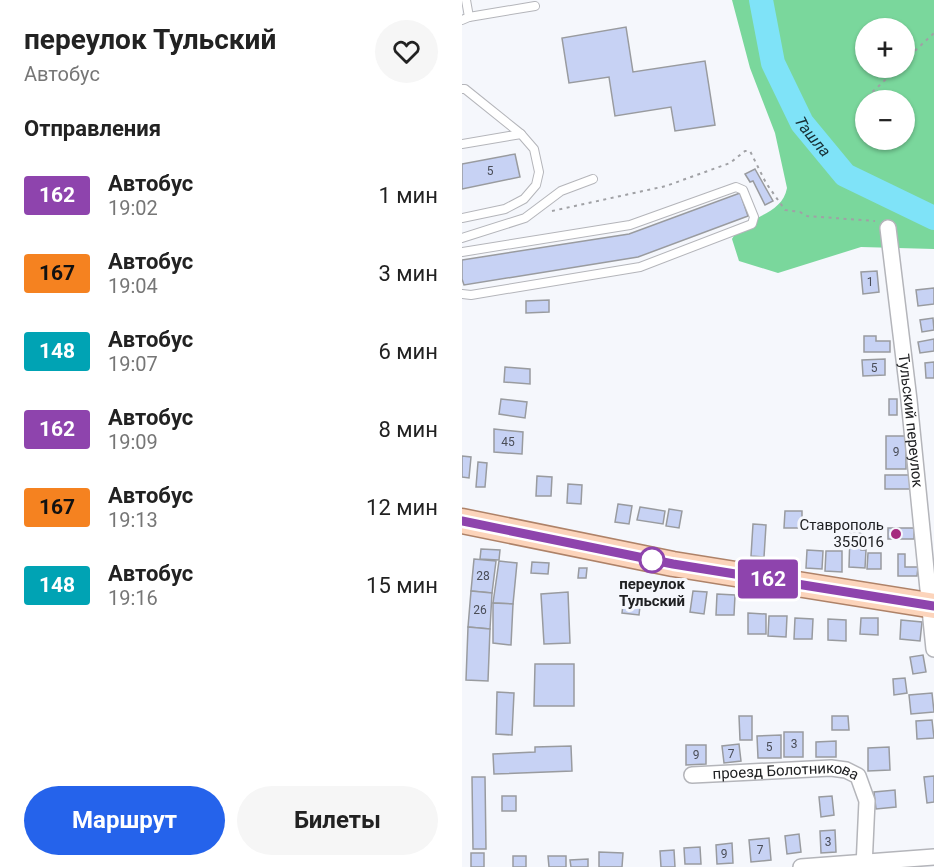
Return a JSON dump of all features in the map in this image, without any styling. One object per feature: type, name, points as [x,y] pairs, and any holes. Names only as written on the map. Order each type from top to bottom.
[{"type":"main road","points":[[462,521],[673,564],[932,606]]},
{"type":"street","name":"Тульский переулок","points":[[882,224],[909,400],[932,606],[934,649]]},
{"type":"street","name":"проезд Болотникова","points":[[692,775],[831,768],[846,770],[858,776],[867,801],[864,865]]},
{"type":"street","points":[[801,867],[864,865],[934,857]]},
{"type":"lane","points":[[466,0],[466,19],[535,6]]},
{"type":"lane","points":[[462,89],[465,88],[521,134],[534,149],[539,172],[536,185],[524,199],[505,208],[462,218]]},
{"type":"lane","points":[[462,144],[521,134]]},
{"type":"lane","points":[[462,238],[525,218],[561,191],[593,179]]},
{"type":"lane","points":[[462,252],[630,225],[736,187],[743,190],[754,217],[752,224],[640,267],[471,295],[462,294]]},
{"type":"path","points":[[915,51],[934,33]]},
{"type":"path","points":[[874,90],[887,78]]},
{"type":"path","points":[[855,219],[882,224]]},
{"type":"green space","points":[[732,0],[934,0],[934,249],[861,247],[778,273],[739,261],[732,239],[737,231],[778,205],[784,198],[787,188],[775,133],[750,68]]},
{"type":"building","points":[[626,27],[633,72],[705,61],[715,125],[675,131],[671,107],[615,116],[609,77],[569,83],[562,38]]},
{"type":"building","points":[[515,154],[520,177],[462,189],[462,164]]},
{"type":"building","points":[[755,169],[773,201],[765,205],[753,181],[750,182],[745,174]]},
{"type":"building","points":[[740,193],[748,216],[638,257],[464,285],[462,279],[462,260],[629,234]]},
{"type":"building","points":[[877,271],[879,292],[863,294],[861,272]]},
{"type":"building","points":[[934,288],[934,304],[918,306],[916,290]]},
{"type":"building","points":[[549,300],[549,312],[526,313],[526,301]]},
{"type":"building","points":[[933,318],[934,330],[922,332],[920,320]]},
{"type":"building","points":[[864,336],[876,336],[876,341],[890,341],[890,352],[864,352]]},
{"type":"building","points":[[934,339],[934,351],[920,353],[918,342]]},
{"type":"building","points":[[885,359],[885,375],[863,376],[862,360]]},
{"type":"building","points":[[934,362],[934,378],[926,378],[925,363]]},
{"type":"building","points":[[505,367],[530,369],[530,384],[504,382]]},
{"type":"building","points":[[501,399],[527,402],[525,418],[499,414]]},
{"type":"building","points":[[889,399],[897,399],[897,415],[889,415]]},
{"type":"building","points":[[494,429],[523,432],[522,454],[494,452]]},
{"type":"building","points":[[886,436],[906,436],[906,469],[886,469]]},
{"type":"building","points":[[462,456],[471,457],[469,478],[462,477]]},
{"type":"building","points":[[478,462],[487,463],[485,487],[476,487]]},
{"type":"building","points":[[885,475],[910,475],[910,489],[885,489]]},
{"type":"building","points":[[537,476],[552,477],[551,496],[536,496]]},
{"type":"building","points":[[568,484],[582,485],[581,504],[567,503]]},
{"type":"building","points":[[618,504],[632,506],[629,524],[615,522]]},
{"type":"building","points":[[640,507],[665,511],[663,524],[637,520]]},
{"type":"building","points":[[669,509],[682,511],[679,528],[666,526]]},
{"type":"building","points":[[785,511],[802,511],[802,528],[784,528]]},
{"type":"building","points":[[753,524],[766,525],[764,557],[751,556]]},
{"type":"building","points":[[888,528],[914,528],[914,539],[888,539]]},
{"type":"building","points":[[850,533],[861,533],[861,550],[866,550],[865,568],[849,567]]},
{"type":"building","points":[[481,549],[500,550],[499,560],[480,559]]},
{"type":"building","points":[[807,550],[823,551],[822,569],[806,568]]},
{"type":"building","points":[[826,551],[842,551],[842,572],[825,571]]},
{"type":"building","points":[[868,553],[881,553],[881,569],[867,569]]},
{"type":"building","points":[[898,554],[905,554],[905,567],[918,567],[917,576],[898,576]]},
{"type":"building","points":[[474,559],[496,561],[492,593],[471,591]]},
{"type":"building","points":[[499,561],[517,563],[513,604],[493,603]]},
{"type":"building","points":[[532,562],[549,563],[548,574],[531,573]]},
{"type":"building","points":[[579,568],[587,568],[586,578],[578,578]]},
{"type":"building","points":[[471,591],[492,593],[490,629],[468,627]]},
{"type":"building","points":[[693,591],[707,592],[704,614],[690,612]]},
{"type":"building","points":[[568,592],[570,643],[544,644],[541,594]]},
{"type":"building","points":[[717,594],[735,595],[734,615],[716,615]]},
{"type":"building","points":[[624,596],[641,597],[639,615],[622,613]]},
{"type":"building","points":[[493,603],[513,604],[511,645],[493,643]]},
{"type":"building","points":[[748,613],[766,614],[766,634],[748,634]]},
{"type":"building","points":[[769,616],[787,616],[786,637],[768,636]]},
{"type":"building","points":[[795,618],[813,619],[812,639],[794,639]]},
{"type":"building","points":[[861,618],[878,618],[878,635],[860,634]]},
{"type":"building","points":[[828,619],[846,620],[846,641],[828,640]]},
{"type":"building","points":[[901,620],[922,622],[920,641],[900,639]]},
{"type":"building","points":[[468,627],[490,629],[488,681],[466,680]]},
{"type":"building","points":[[923,655],[926,672],[913,674],[910,657]]},
{"type":"building","points":[[535,664],[574,664],[574,706],[534,706]]},
{"type":"building","points":[[905,678],[907,693],[894,695],[893,679]]},
{"type":"building","points":[[497,692],[514,693],[512,735],[496,734]]},
{"type":"building","points":[[932,693],[934,712],[911,714],[909,695]]},
{"type":"building","points":[[739,716],[752,716],[752,740],[740,740]]},
{"type":"building","points":[[832,716],[848,716],[849,730],[832,730]]},
{"type":"building","points":[[932,720],[934,738],[917,739],[916,721]]},
{"type":"building","points":[[784,732],[803,732],[803,757],[784,757]]},
{"type":"building","points":[[781,735],[781,758],[758,758],[757,736]]},
{"type":"building","points":[[836,741],[836,757],[816,757],[816,742]]},
{"type":"building","points":[[739,744],[741,761],[724,763],[722,746]]},
{"type":"building","points":[[686,745],[706,745],[706,764],[686,765]]},
{"type":"building","points":[[571,746],[572,771],[494,774],[493,754],[535,752],[535,747]]},
{"type":"building","points":[[889,747],[890,770],[868,771],[868,748]]},
{"type":"building","points":[[934,776],[934,802],[927,803],[924,777]]},
{"type":"building","points":[[472,777],[485,777],[486,849],[473,849]]},
{"type":"building","points":[[895,790],[896,807],[876,809],[874,792]]},
{"type":"building","points":[[502,796],[516,796],[516,811],[502,811]]},
{"type":"building","points":[[832,796],[834,815],[821,817],[819,797]]},
{"type":"building","points":[[835,830],[836,852],[821,853],[820,831]]},
{"type":"building","points":[[799,834],[801,852],[787,854],[785,836]]},
{"type":"building","points":[[769,838],[771,860],[751,862],[749,840]]},
{"type":"building","points":[[732,843],[733,863],[717,864],[716,845]]},
{"type":"building","points":[[700,847],[701,864],[685,864],[684,848]]},
{"type":"building","points":[[674,850],[675,867],[661,867],[660,851]]},
{"type":"building","points":[[599,852],[623,853],[622,867],[599,867]]},
{"type":"building","points":[[471,853],[484,853],[484,867],[471,867]]},
{"type":"building","points":[[513,856],[526,856],[526,867],[513,867]]},
{"type":"building","points":[[548,856],[566,856],[566,867],[549,867]]},
{"type":"building","points":[[588,859],[588,867],[571,867],[570,860]]},
{"type":"waterway","name":"Ташла","points":[[761,0],[773,63],[802,123],[845,175],[934,218]]},
{"type":"bus line","name":"162","points":[[462,521],[673,564],[934,606]]},
{"type":"place","name":"Ставрополь 355016","points":[[896,534]]},
{"type":"place","name":"переулок Тульский","points":[[652,560]]}]
